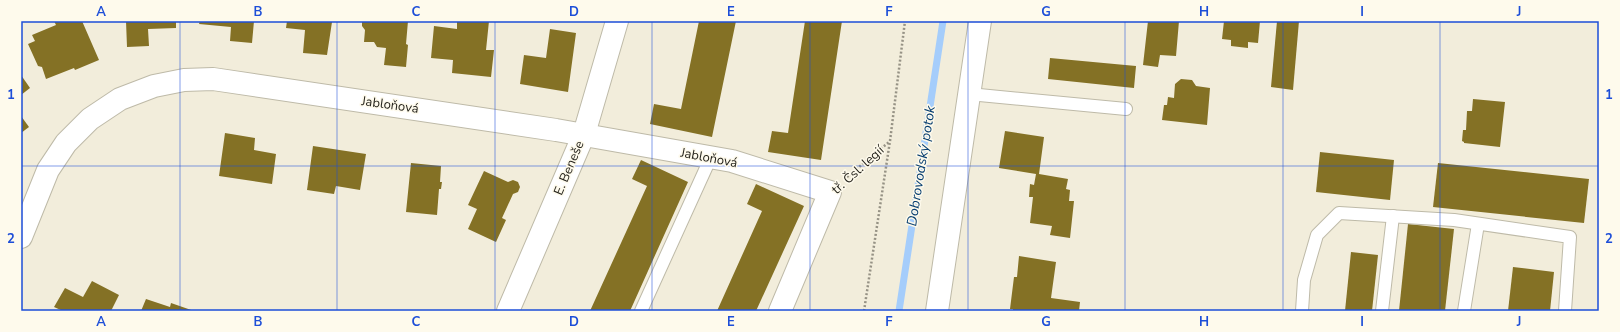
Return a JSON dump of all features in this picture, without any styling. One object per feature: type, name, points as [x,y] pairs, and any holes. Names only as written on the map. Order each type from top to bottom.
[{"type":"street","name":"E. Beneše","points":[[508,311],[584,134],[617,21]]},
{"type":"street","points":[[937,311],[980,21]]},
{"type":"street","name":"Jabloňová","points":[[21,237],[48,170],[66,143],[79,129],[106,108],[136,92],[154,86],[184,80],[213,79],[584,134],[732,161],[830,192]]},
{"type":"street","name":"tř. Čsl. legií","points":[[780,311],[830,192]]},
{"type":"lane","points":[[969,94],[1126,109]]},
{"type":"lane","points":[[641,311],[712,157]]},
{"type":"lane","points":[[1302,311],[1304,280],[1317,235],[1339,213],[1454,220],[1570,237],[1565,311]]},
{"type":"lane","points":[[1382,311],[1393,216]]},
{"type":"lane","points":[[1464,311],[1478,224]]},
{"type":"path","name":"tř. Čsl. legií","points":[[830,192],[890,142],[905,21]]},
{"type":"path","points":[[864,311],[890,142]]},
{"type":"building","points":[[54,21],[82,21],[99,60],[75,70],[74,68],[46,79],[42,67],[38,66],[28,44],[35,41],[32,35],[56,25]]},
{"type":"building","points":[[126,21],[176,21],[176,28],[148,29],[149,46],[127,47]]},
{"type":"building","points":[[200,21],[254,21],[252,43],[230,41],[231,27],[199,24]]},
{"type":"building","points":[[287,21],[331,21],[327,55],[303,53],[305,30],[286,28]]},
{"type":"building","points":[[362,21],[408,21],[406,67],[384,65],[386,48],[377,47],[374,42],[364,42],[365,30],[362,26]]},
{"type":"building","points":[[457,21],[489,21],[486,50],[494,50],[491,77],[452,73],[453,60],[431,58],[434,26],[457,29]]},
{"type":"building","points":[[699,21],[736,21],[712,137],[650,124],[654,104],[681,109]]},
{"type":"building","points":[[805,21],[842,21],[821,160],[768,152],[772,131],[788,133]]},
{"type":"building","points":[[1148,21],[1179,21],[1176,56],[1160,55],[1158,67],[1143,65]]},
{"type":"building","points":[[1224,21],[1260,21],[1258,43],[1248,42],[1248,48],[1231,46],[1231,40],[1222,39]]},
{"type":"building","points":[[1277,21],[1299,21],[1293,90],[1271,87]]},
{"type":"building","points":[[550,29],[576,33],[568,92],[520,84],[524,55],[546,58]]},
{"type":"building","points":[[1050,58],[1136,66],[1134,88],[1048,79]]},
{"type":"building","points":[[21,75],[30,88],[21,95]]},
{"type":"building","points":[[1181,79],[1192,80],[1196,86],[1210,88],[1207,125],[1162,120],[1164,105],[1167,105],[1168,97],[1174,98],[1175,84]]},
{"type":"building","points":[[1473,99],[1505,102],[1500,147],[1464,143],[1462,141],[1463,130],[1466,130],[1467,111],[1472,111]]},
{"type":"building","points":[[21,116],[29,127],[21,133]]},
{"type":"building","points":[[1005,131],[1044,137],[1039,174],[1068,179],[1066,189],[1070,190],[1069,201],[1074,201],[1070,238],[1050,235],[1052,226],[1030,223],[1033,197],[1029,197],[1030,184],[1034,185],[1036,174],[999,168]]},
{"type":"building","points":[[225,133],[255,138],[254,150],[276,154],[272,184],[219,176]]},
{"type":"building","points":[[313,146],[366,154],[360,190],[336,186],[334,194],[307,190]]},
{"type":"building","points":[[1320,152],[1394,160],[1390,200],[1316,192]]},
{"type":"building","points":[[641,160],[688,182],[630,311],[590,311],[647,186],[632,179]]},
{"type":"building","points":[[411,163],[441,166],[440,182],[442,182],[441,189],[439,189],[437,215],[406,212]]},
{"type":"building","points":[[1438,163],[1589,179],[1584,223],[1433,207]]},
{"type":"building","points":[[484,171],[508,182],[513,180],[518,182],[520,187],[518,192],[513,194],[502,218],[506,220],[496,242],[468,229],[477,209],[468,205]]},
{"type":"building","points":[[756,184],[804,206],[756,311],[717,311],[762,211],[747,204]]},
{"type":"building","points":[[1408,224],[1454,229],[1445,311],[1399,311]]},
{"type":"building","points":[[1351,252],[1378,255],[1372,311],[1345,311]]},
{"type":"building","points":[[1019,256],[1056,262],[1051,298],[1080,302],[1079,311],[1013,311],[1013,309],[1010,309],[1014,277],[1017,277]]},
{"type":"building","points":[[1513,267],[1554,272],[1550,311],[1508,311]]},
{"type":"building","points":[[92,281],[119,295],[111,311],[63,311],[54,307],[65,288],[83,297]]},
{"type":"building","points":[[146,299],[170,307],[171,303],[194,311],[141,311]]},
{"type":"waterway","name":"Dobrovodský potok","points":[[899,311],[943,21]]}]
